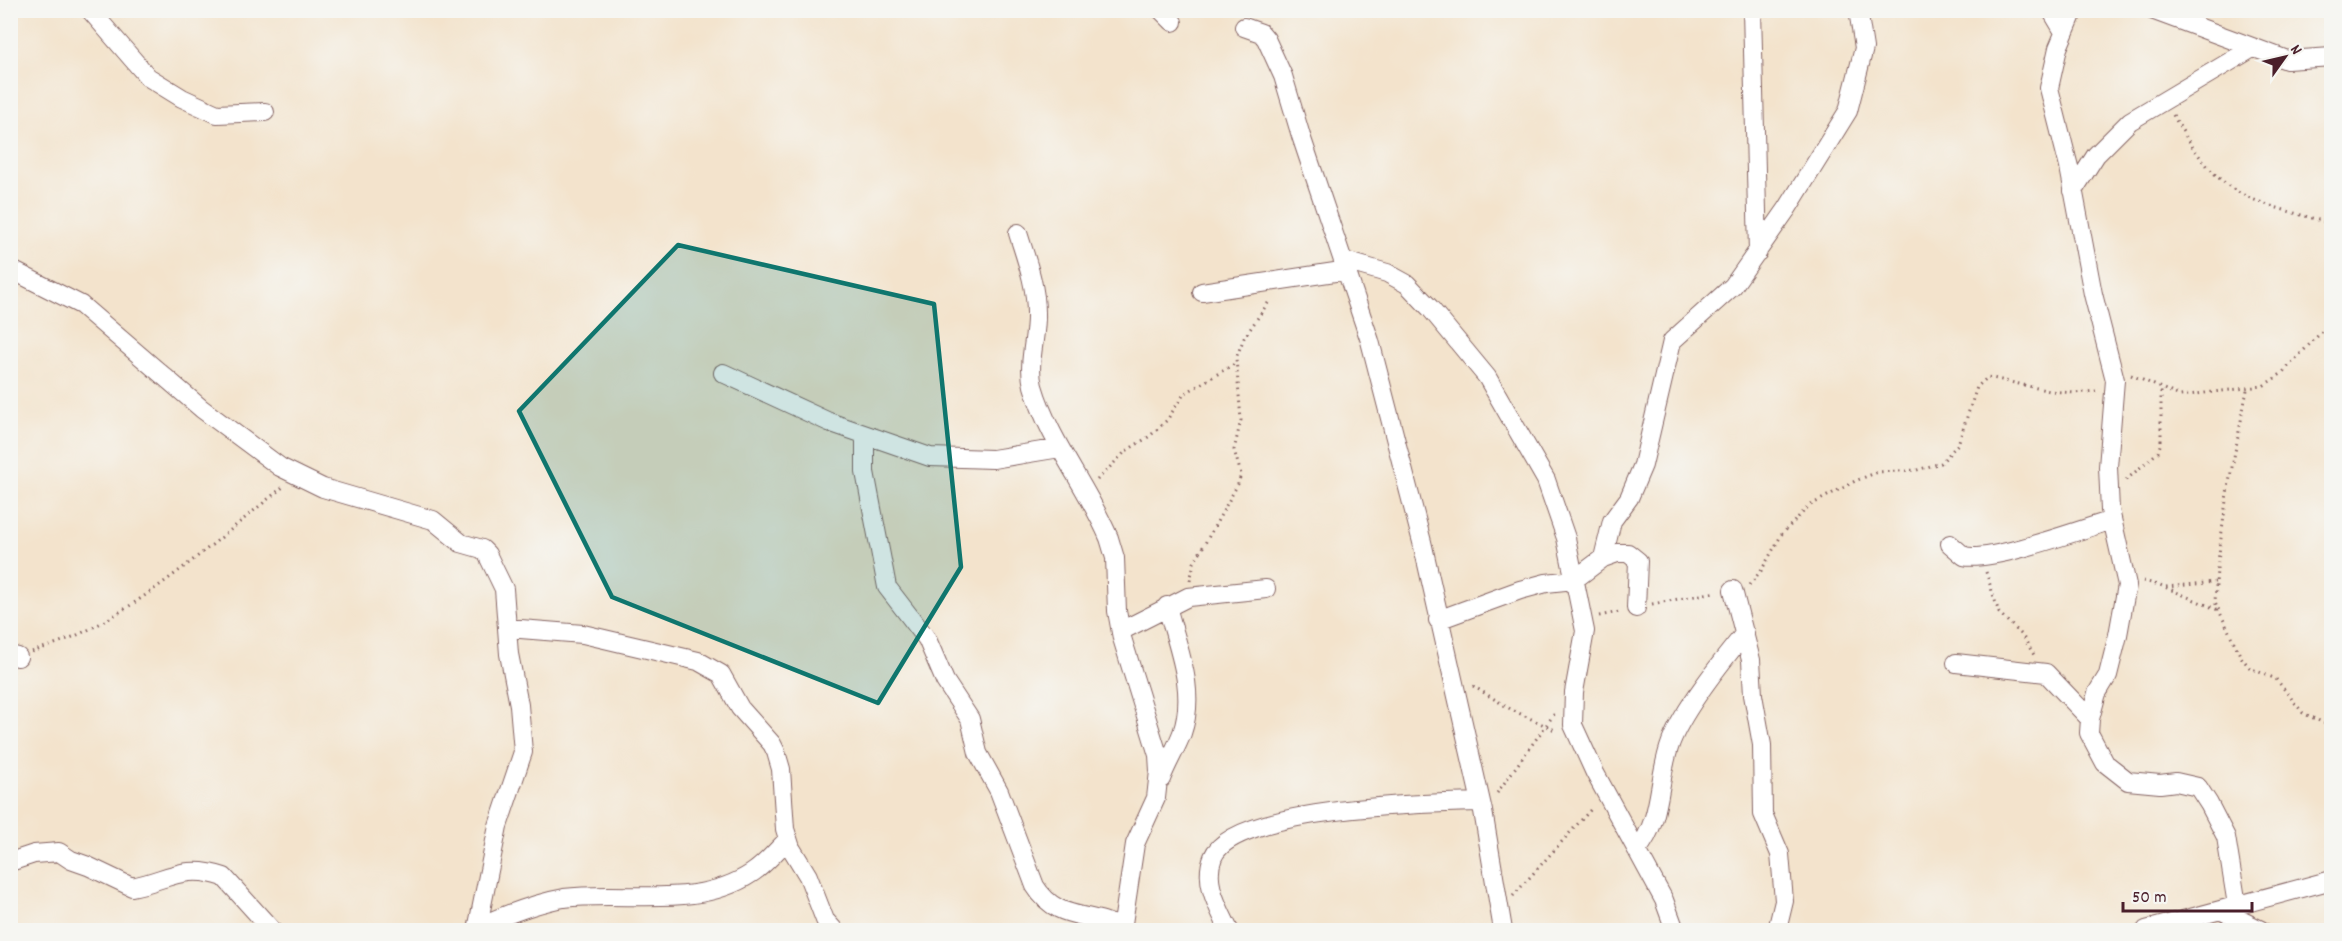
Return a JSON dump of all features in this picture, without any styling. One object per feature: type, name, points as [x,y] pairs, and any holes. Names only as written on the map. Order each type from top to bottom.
[{"type":"street","points":[[90,10],[148,77],[182,98],[217,114],[230,116],[265,112]]},
{"type":"street","points":[[1752,10],[1758,252]]},
{"type":"street","points":[[1603,558],[1612,521],[1629,498],[1643,465],[1672,341],[1726,294],[1758,252],[1848,111],[1863,48],[1858,10]]},
{"type":"street","points":[[2051,10],[2064,32]]},
{"type":"street","points":[[2074,10],[2053,66],[2049,88],[2073,191],[2093,294],[2114,379],[2108,467],[2112,520],[2126,578],[2118,635],[2108,675],[2097,693],[2089,733],[2105,763],[2128,781],[2160,784],[2176,782],[2198,788],[2226,837],[2230,916]]},
{"type":"street","points":[[2152,10],[2251,49],[2288,60],[2331,57]]},
{"type":"street","points":[[1244,27],[1261,33],[1276,59],[1346,265],[1397,441],[1482,807],[1503,930]]},
{"type":"street","points":[[2073,191],[2096,155],[2121,130],[2164,100],[2251,49]]},
{"type":"street","points":[[1018,233],[1034,284],[1036,314],[1031,370],[1033,384],[1060,448],[1101,520],[1115,558],[1120,631],[1158,754],[1159,785]]},
{"type":"street","points":[[1202,292],[1283,281],[1346,265],[1388,273],[1407,284],[1487,377],[1546,480],[1566,538],[1583,620],[1584,644],[1572,707],[1573,725],[1580,744],[1664,900],[1675,930]]},
{"type":"street","points":[[10,269],[81,305],[202,409],[280,467],[323,488],[433,520],[461,543],[482,549],[496,569],[504,589],[509,654],[524,736],[523,752],[496,836],[477,929]]},
{"type":"street","points":[[723,373],[783,403],[865,436],[930,457],[993,459],[1060,448]]},
{"type":"street","points":[[865,436],[866,472],[887,587],[927,639],[945,681],[970,719],[982,764],[999,791],[1035,886],[1042,897],[1054,907],[1073,915],[1108,921],[1122,930],[1135,844],[1183,731],[1188,701],[1187,679],[1167,606]]},
{"type":"street","points":[[1950,544],[1964,556],[1982,556],[2026,547],[2112,520]]},
{"type":"street","points":[[1438,620],[1520,590],[1546,583],[1574,580],[1603,558],[1628,553],[1638,561],[1636,608]]},
{"type":"street","points":[[1120,631],[1188,597],[1266,589]]},
{"type":"street","points":[[1733,590],[1751,660],[1752,696],[1762,745],[1763,814],[1780,854],[1784,901],[1777,930]]},
{"type":"street","points":[[508,628],[583,634],[688,658],[716,670],[725,679],[740,708],[772,744],[776,752],[781,769],[784,818],[788,839],[808,876],[819,908],[834,930]]},
{"type":"street","points":[[1637,850],[1652,829],[1670,743],[1728,653],[1745,633]]},
{"type":"street","points":[[1956,663],[2038,671],[2052,676],[2090,719]]},
{"type":"street","points":[[1229,930],[1209,880],[1213,857],[1218,847],[1231,836],[1275,822],[1355,808],[1482,807]]},
{"type":"street","points":[[477,929],[516,911],[564,898],[626,895],[670,896],[707,891],[753,873],[788,839]]},
{"type":"street","points":[[10,862],[34,854],[59,852],[71,860],[132,887],[172,873],[213,873],[224,877],[272,930]]},
{"type":"street","points":[[2146,930],[2230,916],[2331,880]]},
{"type":"street","points":[[2230,916],[2261,930]]},
{"type":"path","points":[[2164,100],[2188,142],[2212,173],[2228,188],[2267,207],[2331,224]]},
{"type":"path","points":[[1188,597],[1194,563],[1238,484],[1241,474],[1234,450],[1241,420],[1236,363],[1244,338],[1283,281]]},
{"type":"path","points":[[1583,620],[1704,593],[1733,590],[1753,582],[1782,534],[1809,506],[1855,481],[1878,472],[1917,470],[1941,463],[1958,444],[1977,387],[1983,379],[1988,377],[2074,393],[2088,393],[2127,373],[2180,396],[2247,390],[2263,386],[2281,374],[2331,321]]},
{"type":"path","points":[[1085,492],[1126,450],[1150,436],[1167,420],[1184,394],[1236,363]]},
{"type":"path","points":[[2110,496],[2158,452],[2162,442],[2161,389]]},
{"type":"path","points":[[2247,390],[2227,493],[2215,582],[2215,602],[2241,657],[2250,668],[2276,679],[2302,713],[2331,727]]},
{"type":"path","points":[[14,656],[76,636],[132,603],[194,558],[297,476]]},
{"type":"path","points":[[1982,556],[1995,604],[2004,619],[2029,644],[2038,671]]},
{"type":"path","points":[[2126,578],[2165,587],[2219,611]]},
{"type":"path","points":[[2165,587],[2215,582]]},
{"type":"path","points":[[1452,677],[1485,692],[1512,710],[1580,744]]},
{"type":"path","points":[[1482,807],[1546,727]]},
{"type":"path","points":[[1500,908],[1532,877],[1605,791]]},
{"type":"highlighted area","points":[[678,245],[934,304],[961,567],[878,703],[612,597],[519,411]]}]
